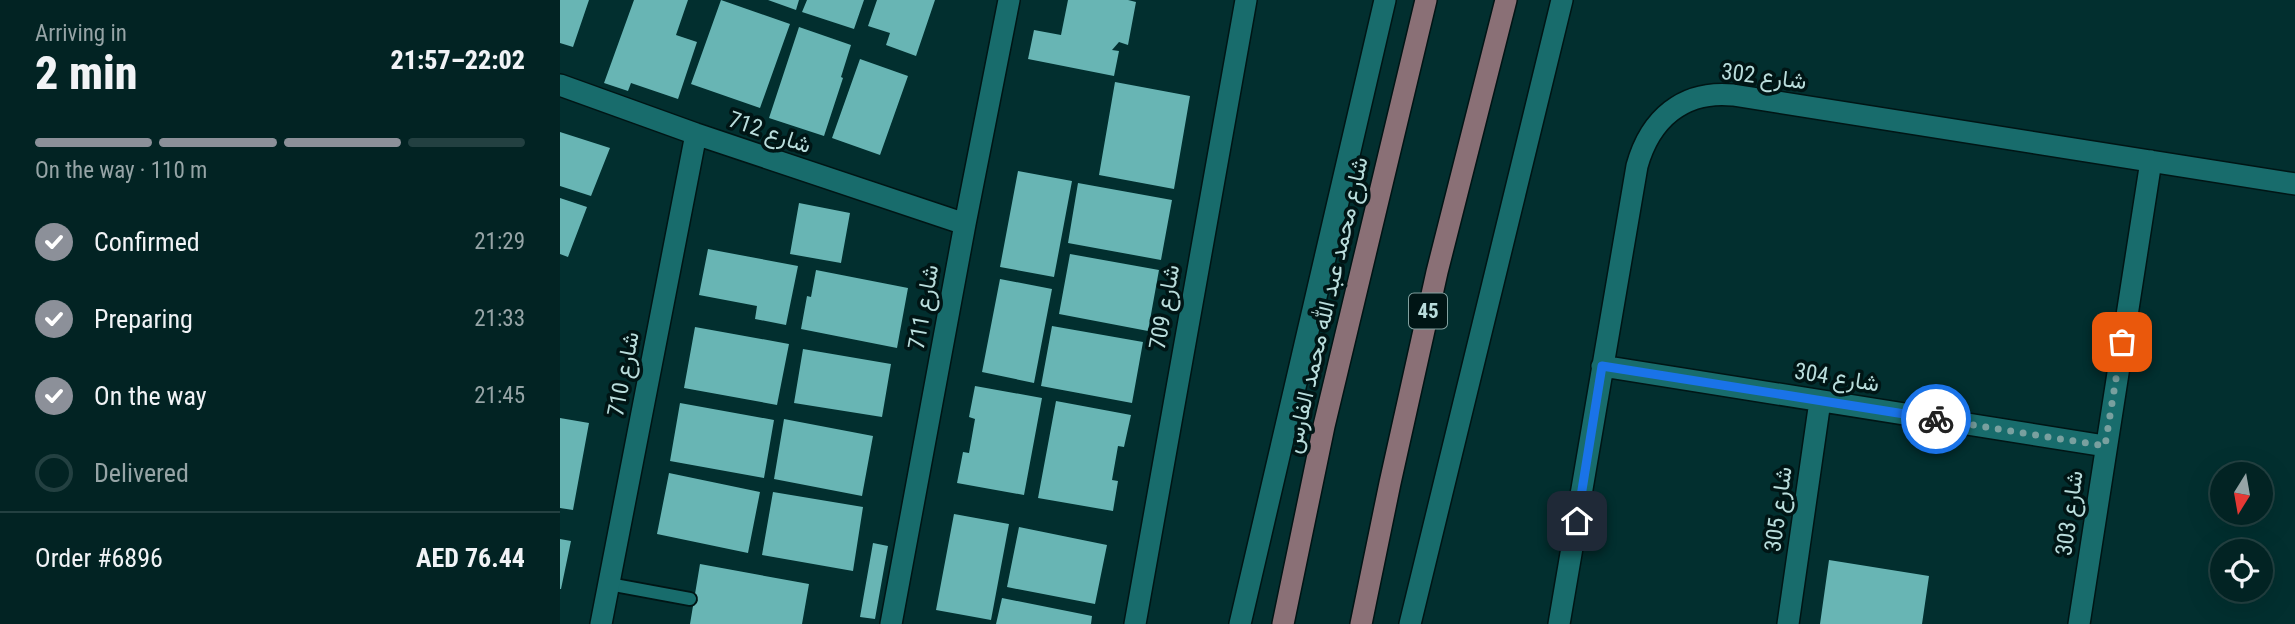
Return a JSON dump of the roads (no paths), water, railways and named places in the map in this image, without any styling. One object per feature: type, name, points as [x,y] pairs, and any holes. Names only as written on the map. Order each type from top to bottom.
[{"type":"main road","name":"شارع محمد عبد الله محمد الفارس","points":[[1283,624],[1324,426],[1426,0]]},
{"type":"main road","name":"45","points":[[1362,624],[1392,469],[1437,272],[1506,0]]},
{"type":"street","name":"شارع 711","points":[[891,624],[1009,0]]},
{"type":"street","name":"شارع 709","points":[[1135,624],[1246,0]]},
{"type":"street","points":[[1240,624],[1385,0]]},
{"type":"street","points":[[1410,624],[1562,0]]},
{"type":"street","name":"شارع 712","points":[[560,85],[696,134],[965,224]]},
{"type":"street","name":"شارع 302","points":[[1559,624],[1602,366],[1642,150],[1659,122],[1685,102],[1717,93],[1733,95],[2295,184]]},
{"type":"street","name":"شارع 710","points":[[601,624],[696,134]]},
{"type":"street","name":"شارع 303","points":[[2079,624],[2151,160]]},
{"type":"street","name":"شارع 304","points":[[1602,366],[2105,446]]},
{"type":"street","name":"شارع 305","points":[[1788,624],[1821,401]]},
{"type":"lane","points":[[609,584],[690,599]]}]
